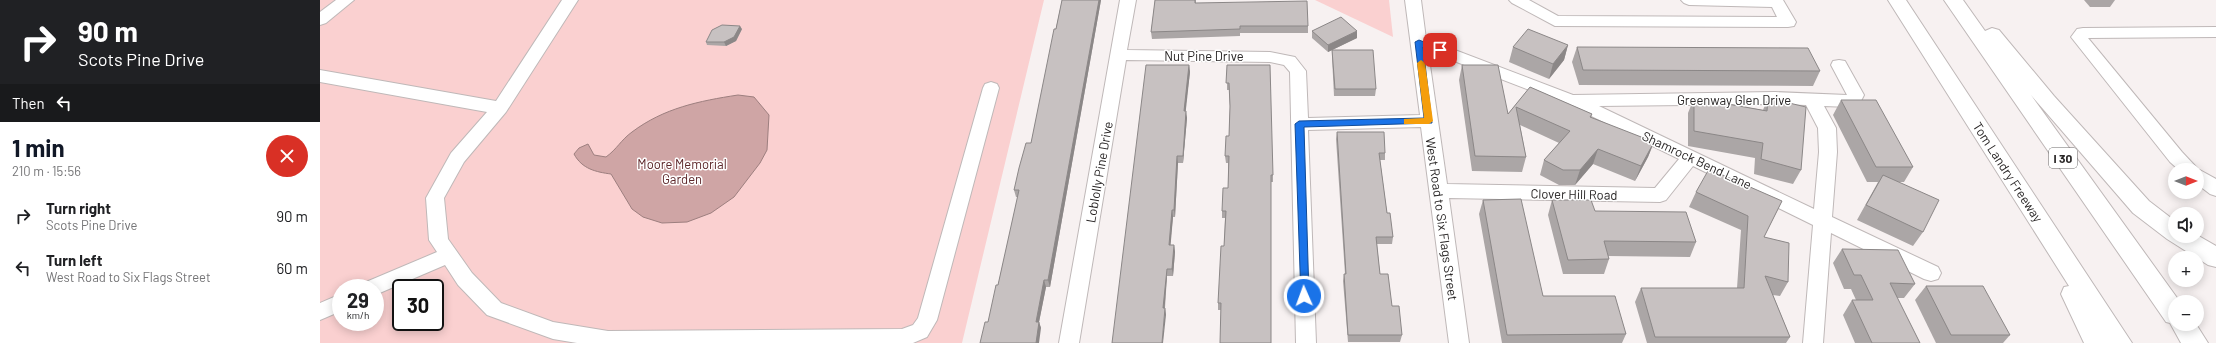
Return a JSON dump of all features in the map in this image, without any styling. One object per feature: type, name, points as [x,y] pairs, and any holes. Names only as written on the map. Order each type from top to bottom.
[{"type":"highway","name":"Tom Landry Freeway","points":[[1897,0],[2119,343]]},
{"type":"highway","name":"I 30","points":[[1953,0],[2168,305]]},
{"type":"highway","points":[[1967,0],[2047,101],[2086,146],[2141,207],[2168,228]]},
{"type":"highway","points":[[2008,171],[2097,343]]},
{"type":"highway","points":[[2191,243],[2216,258]]},
{"type":"highway","points":[[2187,331],[2195,343]]},
{"type":"street","points":[[320,20],[346,0]]},
{"type":"street","points":[[570,0],[500,108],[457,158],[435,198],[439,240],[465,279],[494,309],[589,341],[798,341],[903,338],[920,330],[927,320],[991,88]]},
{"type":"street","name":"Loblolly Pine Drive","points":[[1069,343],[1128,0]]},
{"type":"street","name":"West Road to Six Flags Street","points":[[1413,0],[1459,343]]},
{"type":"street","points":[[1517,0],[1555,21],[1788,22],[1778,2],[1689,0]]},
{"type":"street","points":[[2182,163],[2079,37],[2083,33],[2216,32]]},
{"type":"street","name":"Greenway Glen Drive","points":[[1419,42],[1572,101],[1775,98],[1849,101],[1854,99],[1856,95],[1839,65]]},
{"type":"street","name":"Nut Pine Drive","points":[[1119,55],[1270,57],[1289,61],[1298,71],[1299,124]]},
{"type":"street","points":[[320,76],[500,108]]},
{"type":"street","points":[[1812,100],[1827,128],[1828,152],[1813,343]]},
{"type":"street","name":"Shamrock Bend Lane","points":[[1572,101],[1931,273]]},
{"type":"street","points":[[1306,343],[1299,124],[1429,121]]},
{"type":"street","name":"Clover Hill Road","points":[[1439,191],[1660,195],[1691,157]]},
{"type":"street","points":[[2204,180],[2216,189]]},
{"type":"street","points":[[384,283],[449,254]]},
{"type":"street","points":[[320,312],[332,306]]},
{"type":"green space","name":"Moore Memorial Garden","points":[[320,0],[1044,0],[962,343],[320,343]]},
{"type":"green space","points":[[1315,0],[1389,0],[1393,37]]},
{"type":"shaded area","points":[[738,95],[754,97],[769,115],[767,150],[760,163],[734,197],[711,213],[687,222],[662,223],[643,217],[632,209],[611,174],[590,169],[581,163],[574,154],[579,148],[588,144],[594,155],[606,157],[632,132],[669,111],[696,103]]},
{"type":"building","points":[[1062,0],[1099,0],[1048,280],[1044,280],[1036,322],[1039,322],[1036,343],[980,343],[985,322],[988,322],[996,285],[998,285],[1019,190],[1014,190],[1026,143],[1031,143],[1054,29],[1056,29]]},
{"type":"building","points":[[1155,0],[1195,0],[1195,3],[1307,1],[1308,26],[1240,26],[1240,29],[1151,32]]},
{"type":"building","points":[[1341,17],[1357,31],[1328,45],[1312,31]]},
{"type":"building","points":[[722,25],[740,26],[734,37],[724,42],[706,42],[712,30]]},
{"type":"building","points":[[1528,29],[1568,45],[1553,64],[1513,47]]},
{"type":"building","points":[[1577,47],[1808,48],[1820,71],[1583,70]]},
{"type":"building","points":[[1332,50],[1373,50],[1376,89],[1335,89]]},
{"type":"building","points":[[1146,65],[1189,65],[1184,111],[1186,111],[1183,156],[1177,156],[1174,210],[1172,210],[1169,245],[1174,245],[1172,269],[1167,269],[1163,308],[1165,308],[1162,343],[1112,343]]},
{"type":"building","points":[[1227,65],[1270,65],[1273,175],[1271,175],[1271,343],[1220,343],[1221,303],[1218,303],[1221,246],[1224,246],[1226,211],[1222,211],[1223,188],[1228,188],[1229,156],[1225,156],[1226,136],[1229,136],[1230,106],[1229,83],[1226,83]]},
{"type":"building","points":[[1462,65],[1498,65],[1508,114],[1530,87],[1592,114],[1590,117],[1654,142],[1641,166],[1598,149],[1580,170],[1563,170],[1544,160],[1570,131],[1516,107],[1526,157],[1475,156]]},
{"type":"building","points":[[1694,98],[1767,111],[1768,98],[1806,107],[1801,170],[1761,159],[1763,143],[1694,131]]},
{"type":"building","points":[[1841,100],[1876,100],[1913,167],[1876,167]]},
{"type":"building","points":[[1337,132],[1384,132],[1385,153],[1379,153],[1387,213],[1390,213],[1393,237],[1376,237],[1380,274],[1388,274],[1392,306],[1399,306],[1402,335],[1348,335],[1344,274],[1346,274]]},
{"type":"building","points":[[1709,169],[1782,201],[1764,237],[1789,243],[1788,282],[1765,276],[1790,337],[1655,337],[1641,288],[1744,288],[1748,216],[1696,192]]},
{"type":"building","points":[[1883,175],[1939,200],[1923,232],[1866,205]]},
{"type":"building","points":[[1521,199],[1543,296],[1615,296],[1626,334],[1507,335],[1483,200]]},
{"type":"building","points":[[1552,200],[1591,200],[1595,211],[1686,212],[1696,242],[1604,241],[1609,259],[1568,260]]},
{"type":"building","points":[[1842,249],[1898,250],[1915,284],[1890,283],[1920,343],[1872,343],[1852,300],[1873,300],[1861,275],[1854,275]]},
{"type":"building","points":[[1926,286],[1983,286],[2010,335],[1951,335]]},
{"type":"slow traffic","points":[[1407,121],[1429,121],[1421,63]]},
{"type":"route","points":[[1304,296],[1299,124],[1429,121],[1419,42],[1440,50]]}]
